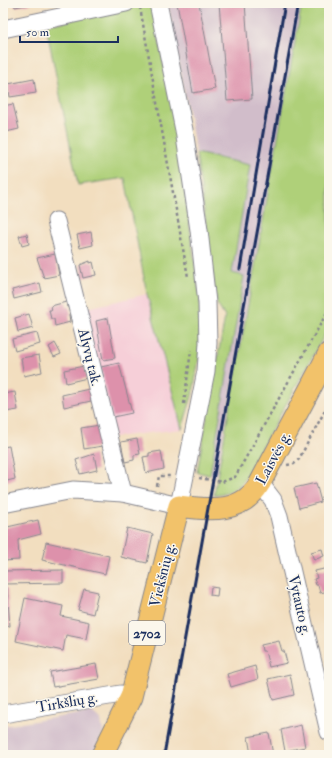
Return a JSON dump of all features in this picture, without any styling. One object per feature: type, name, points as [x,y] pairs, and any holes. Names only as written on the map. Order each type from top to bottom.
[{"type":"main road","name":"Laisvės g.","points":[[179,506],[207,509],[239,504],[250,497],[260,483],[329,353]]},
{"type":"main road","name":"Viekšnių g.","points":[[102,755],[131,697],[179,506]]},
{"type":"street","points":[[3,29],[126,3]]},
{"type":"street","points":[[3,504],[72,490],[123,493],[179,506],[206,371],[208,343],[207,303],[184,130],[158,3]]},
{"type":"street","name":"Alyvų tak.","points":[[56,221],[123,493]]},
{"type":"street","name":"Vytauto g.","points":[[260,483],[273,500],[279,516],[329,732]]},
{"type":"street","name":"Tirkšlių g.","points":[[3,714],[121,694],[131,697]]},
{"type":"path","points":[[139,3],[189,281]]},
{"type":"path","points":[[186,476],[222,482],[235,477],[329,309]]},
{"type":"path","points":[[184,407],[183,400],[192,349]]},
{"type":"shaded area","points":[[168,3],[302,3],[216,476],[210,475],[244,276],[232,273],[250,165],[196,153]]},
{"type":"shaded area","points":[[147,294],[182,429],[114,437],[83,309]]},
{"type":"shaded area","points":[[92,712],[101,720],[103,732],[93,755],[3,755],[3,726]]},
{"type":"green space","points":[[70,3],[152,3],[177,135],[200,301],[199,358],[193,393],[182,429],[147,294],[125,178],[78,185],[46,25],[74,20]]},
{"type":"green space","points":[[302,3],[329,3],[329,327],[242,483],[229,492],[214,495]]},
{"type":"green space","points":[[196,153],[250,165],[232,273],[244,276],[210,475],[197,472],[225,317],[217,304]]},
{"type":"building","points":[[14,3],[31,3],[31,4],[15,7]]},
{"type":"building","points":[[177,3],[199,3],[215,89],[193,93]]},
{"type":"building","points":[[219,3],[245,3],[252,99],[227,101]]},
{"type":"building","points":[[34,79],[36,93],[10,97],[8,84]]},
{"type":"building","points":[[13,104],[19,129],[6,132],[3,106]]},
{"type":"building","points":[[91,232],[93,245],[80,248],[77,235]]},
{"type":"building","points":[[27,234],[29,244],[22,246],[19,236]]},
{"type":"building","points":[[55,254],[59,275],[44,278],[37,258]]},
{"type":"building","points":[[90,261],[90,263],[93,262],[96,275],[83,278],[80,265]]},
{"type":"building","points":[[40,283],[42,292],[14,299],[12,290]]},
{"type":"building","points":[[66,302],[71,315],[69,315],[70,322],[55,326],[54,319],[51,319],[49,310],[52,310],[51,306]]},
{"type":"building","points":[[29,314],[33,328],[18,332],[15,318]]},
{"type":"building","points":[[108,318],[115,358],[103,360],[96,321]]},
{"type":"building","points":[[37,333],[40,344],[15,351],[12,339]]},
{"type":"building","points":[[55,343],[61,354],[54,357],[49,347]]},
{"type":"building","points":[[39,355],[42,372],[24,376],[21,358]]},
{"type":"building","points":[[119,363],[132,413],[113,417],[101,367]]},
{"type":"building","points":[[84,366],[87,378],[66,383],[64,370]]},
{"type":"building","points":[[89,389],[91,401],[64,407],[62,395]]},
{"type":"building","points":[[15,392],[18,410],[5,412],[3,394]]},
{"type":"building","points":[[100,425],[103,446],[84,449],[81,428]]},
{"type":"building","points":[[137,439],[140,454],[134,455],[134,460],[125,462],[121,442]]},
{"type":"building","points":[[9,446],[15,479],[3,482],[3,447]]},
{"type":"building","points":[[161,451],[164,469],[146,473],[143,457],[149,456],[149,453]]},
{"type":"building","points":[[94,454],[97,470],[80,474],[76,460]]},
{"type":"building","points":[[316,483],[321,502],[299,508],[294,488]]},
{"type":"building","points":[[38,520],[41,534],[18,540],[19,560],[3,561],[3,528]]},
{"type":"building","points":[[127,528],[153,534],[147,563],[121,557]]},
{"type":"building","points":[[46,542],[109,556],[105,574],[42,560]]},
{"type":"building","points":[[322,549],[324,556],[314,560],[311,552]]},
{"type":"building","points":[[328,568],[329,591],[320,593],[318,585],[316,585],[314,579],[317,578],[315,571]]},
{"type":"building","points":[[63,570],[63,583],[3,584],[3,571]]},
{"type":"building","points":[[211,587],[218,588],[217,596],[210,595]]},
{"type":"building","points":[[7,588],[10,626],[3,627],[3,589]]},
{"type":"building","points":[[84,589],[98,592],[93,614],[78,610]]},
{"type":"building","points":[[25,598],[63,606],[61,616],[89,622],[86,639],[66,635],[63,651],[16,641]]},
{"type":"building","points":[[279,641],[282,651],[284,651],[287,663],[269,667],[265,651],[262,651],[261,645]]},
{"type":"building","points":[[96,664],[99,679],[53,687],[50,672]]},
{"type":"building","points":[[255,666],[258,679],[231,687],[227,674]]},
{"type":"building","points":[[290,674],[294,695],[273,700],[268,679]]},
{"type":"building","points":[[301,725],[305,747],[285,751],[281,730]]},
{"type":"building","points":[[269,733],[273,755],[251,755],[248,737]]},
{"type":"railway","points":[[240,269],[285,3]]},
{"type":"railway","points":[[164,755],[298,3]]}]
